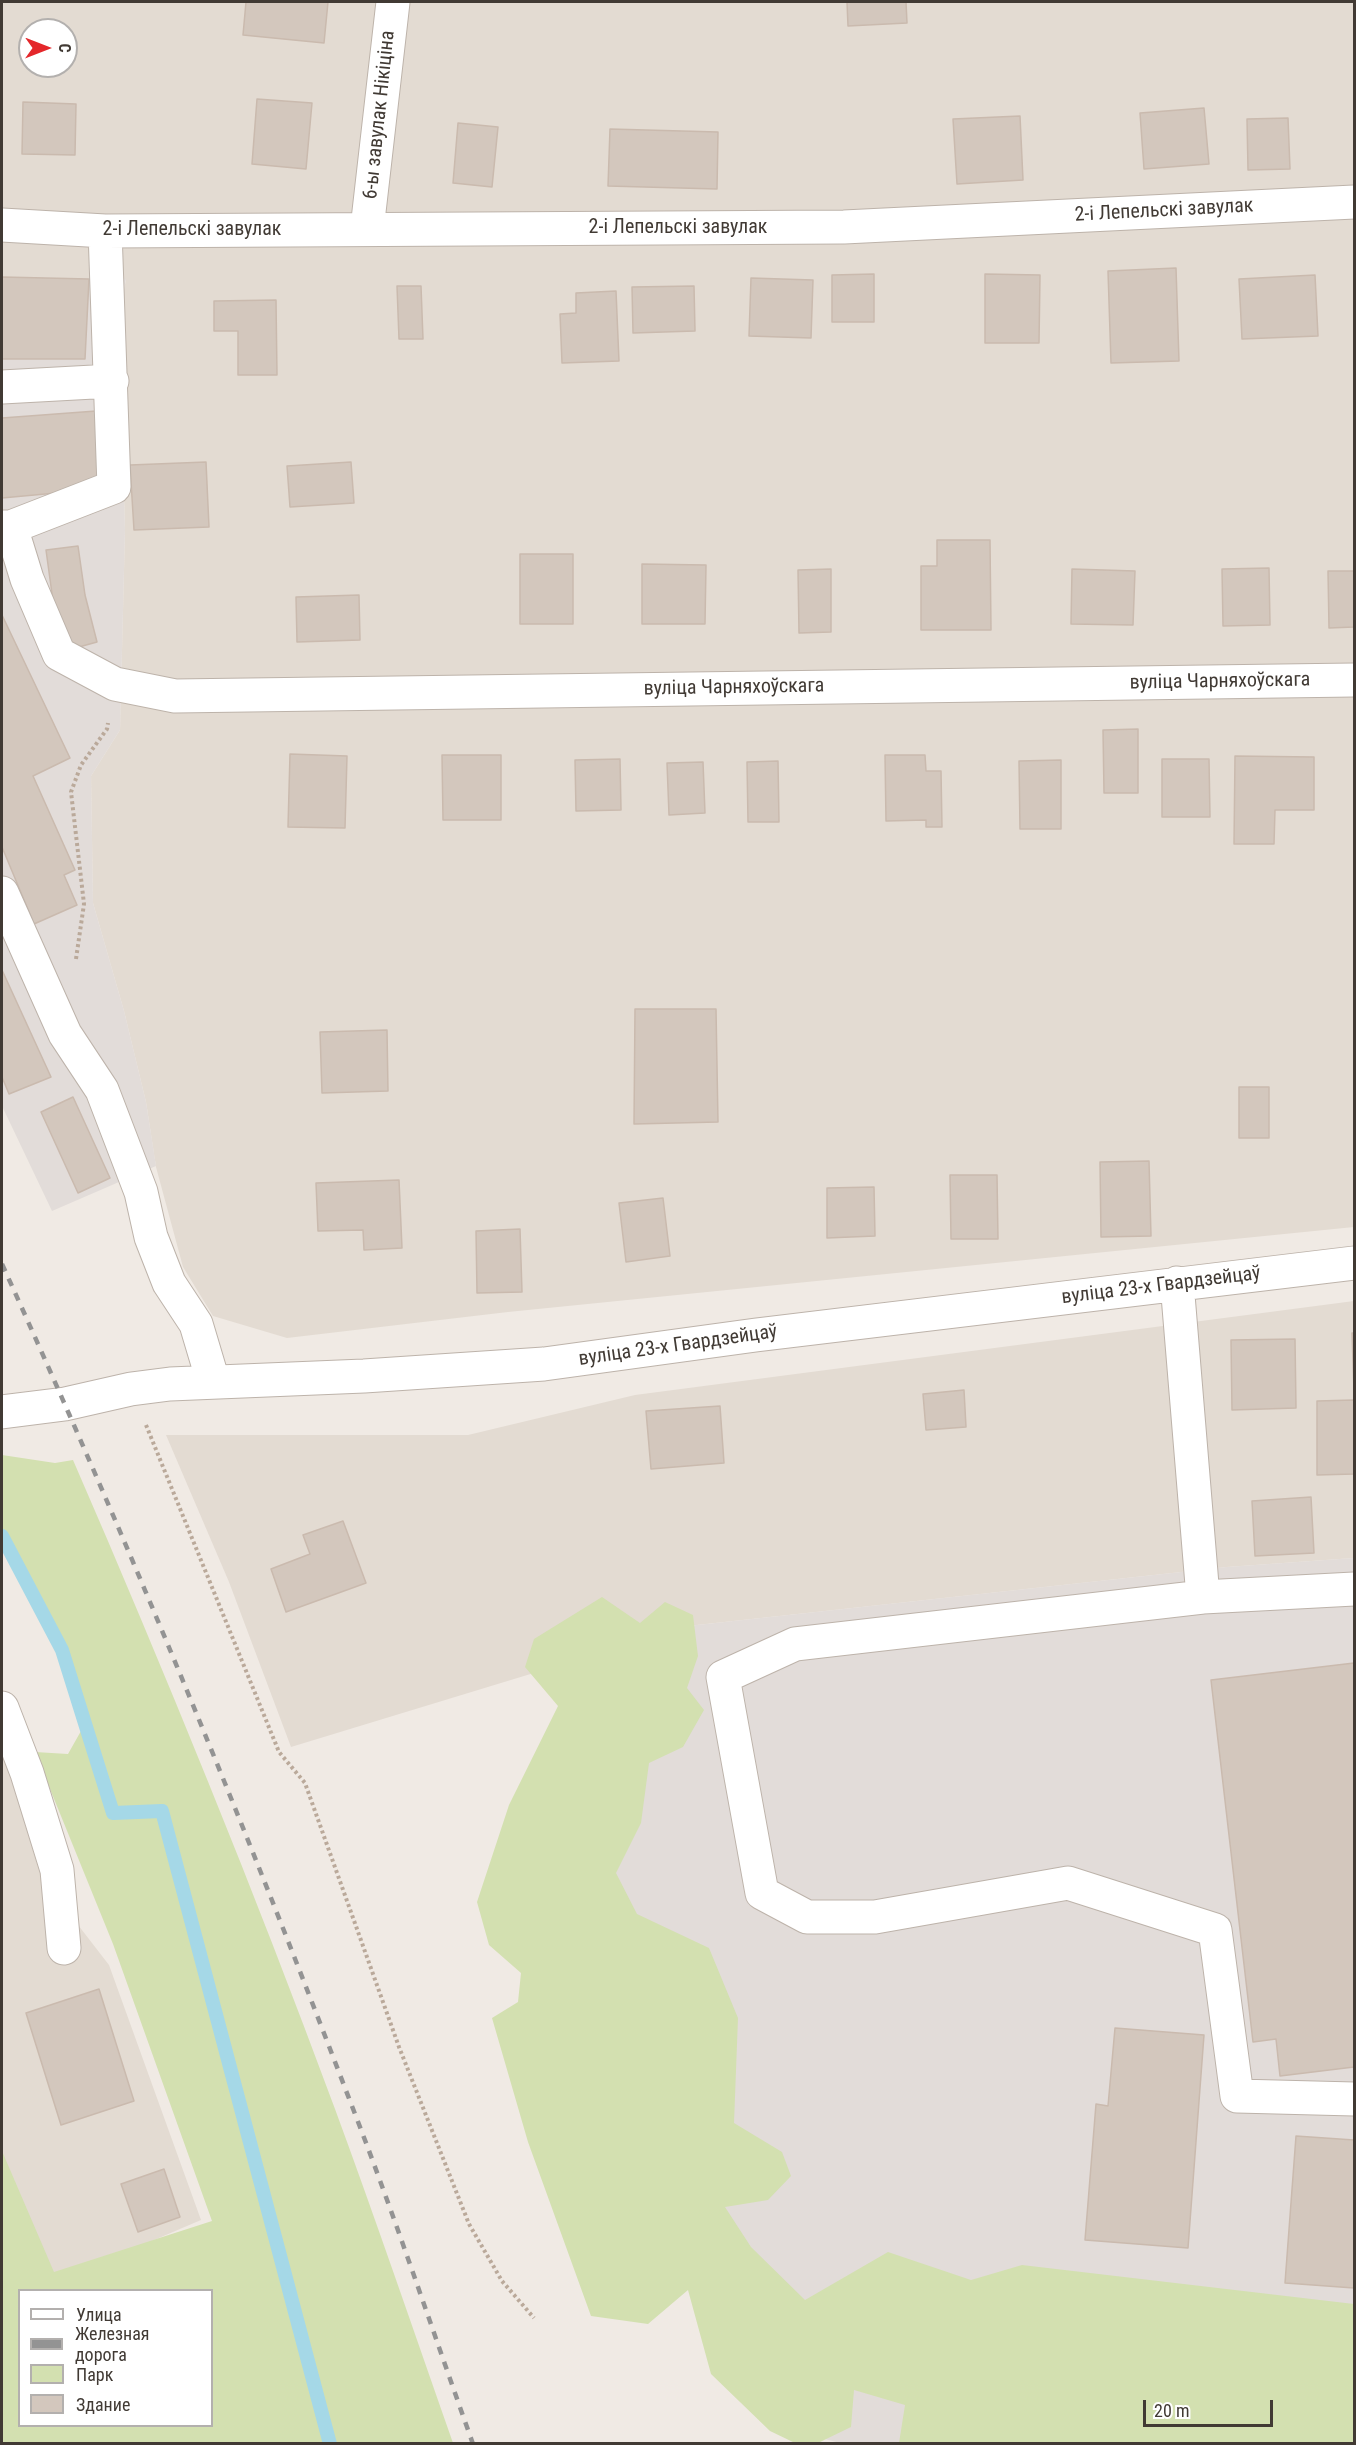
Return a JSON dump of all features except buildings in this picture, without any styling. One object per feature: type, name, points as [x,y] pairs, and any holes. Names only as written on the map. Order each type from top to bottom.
[{"type":"street","name":"6-ы завулак Нікіціна","points":[[367,229],[393,2]]},
{"type":"street","name":"2-і Лепельскі завулак","points":[[2,225],[105,231],[844,227],[1354,202]]},
{"type":"street","points":[[6,527],[114,487],[105,231]]},
{"type":"street","points":[[2,387],[112,381]]},
{"type":"street","name":"вуліца Чарняхоўскага","points":[[6,527],[59,654],[115,684],[175,696],[1354,680]]},
{"type":"street","points":[[2,893],[64,1034],[102,1090],[141,1192],[158,1255],[169,1283],[196,1324],[213,1381]]},
{"type":"street","name":"вуліца 23-х Гвардзейцаў","points":[[2,1412],[65,1404],[131,1389],[213,1381],[364,1376],[544,1364],[1177,1283],[1354,1263]]},
{"type":"street","points":[[1177,1283],[1203,1597]]},
{"type":"street","points":[[1354,1588],[1203,1597],[795,1644],[723,1677],[762,1893],[807,1917],[875,1917],[1068,1883],[1215,1930],[1237,2096],[1354,2099]]},
{"type":"street","points":[[2,1708],[27,1773],[57,1870],[64,1948]]},
{"type":"path","points":[[75,963],[84,904],[71,792],[81,765],[107,729],[115,684]]},
{"type":"path","points":[[131,1389],[279,1752],[306,1784],[399,2047],[469,2224],[502,2281],[534,2318]]},
{"type":"shaded area","points":[[2,2],[1354,2],[1354,1227],[508,1312],[287,1338],[213,1316],[183,1267],[156,1167],[146,1102],[124,1011],[93,903],[91,776],[120,730],[125,530],[119,311],[126,280],[2,277]]},
{"type":"shaded area","points":[[2,277],[126,279],[119,311],[125,530],[120,730],[91,776],[93,903],[124,1011],[146,1102],[156,1166],[52,1211],[2,1106]]},
{"type":"shaded area","points":[[1354,1301],[1354,1558],[1227,1567],[688,1626],[291,1747],[229,1582],[166,1435],[468,1435],[635,1395]]},
{"type":"shaded area","points":[[1354,1558],[1354,2306],[953,2443],[840,2443],[775,2426],[577,1780],[688,1626],[1227,1567]]},
{"type":"shaded area","points":[[2,1753],[41,1877],[109,1965],[201,2220],[39,2289],[19,2289],[2,2276]]},
{"type":"green space","points":[[2,1455],[55,1463],[73,1460],[142,1621],[273,1945],[350,2151],[453,2443],[2,2443],[2,2151],[54,2272],[212,2221],[113,1944],[35,1752],[68,1754],[81,1731],[57,1653],[2,1549]]},
{"type":"green space","points":[[602,1597],[640,1623],[665,1602],[693,1615],[698,1656],[687,1688],[704,1710],[683,1747],[649,1763],[641,1823],[616,1873],[637,1914],[709,1948],[738,2018],[734,2123],[782,2152],[791,2176],[768,2200],[725,2207],[751,2247],[805,2300],[888,2252],[971,2280],[1022,2265],[1354,2304],[1354,2443],[899,2443],[905,2405],[854,2390],[851,2427],[818,2443],[795,2443],[770,2431],[711,2374],[688,2290],[648,2324],[591,2316],[528,2142],[492,2018],[518,2002],[521,1973],[489,1945],[477,1902],[509,1805],[558,1706],[525,1667],[534,1639]]},
{"type":"waterway","points":[[2,1536],[62,1650],[113,1813],[162,1811],[330,2444]]},
{"type":"railway","points":[[2,1264],[139,1575],[268,1889],[366,2143],[473,2444]]}]
